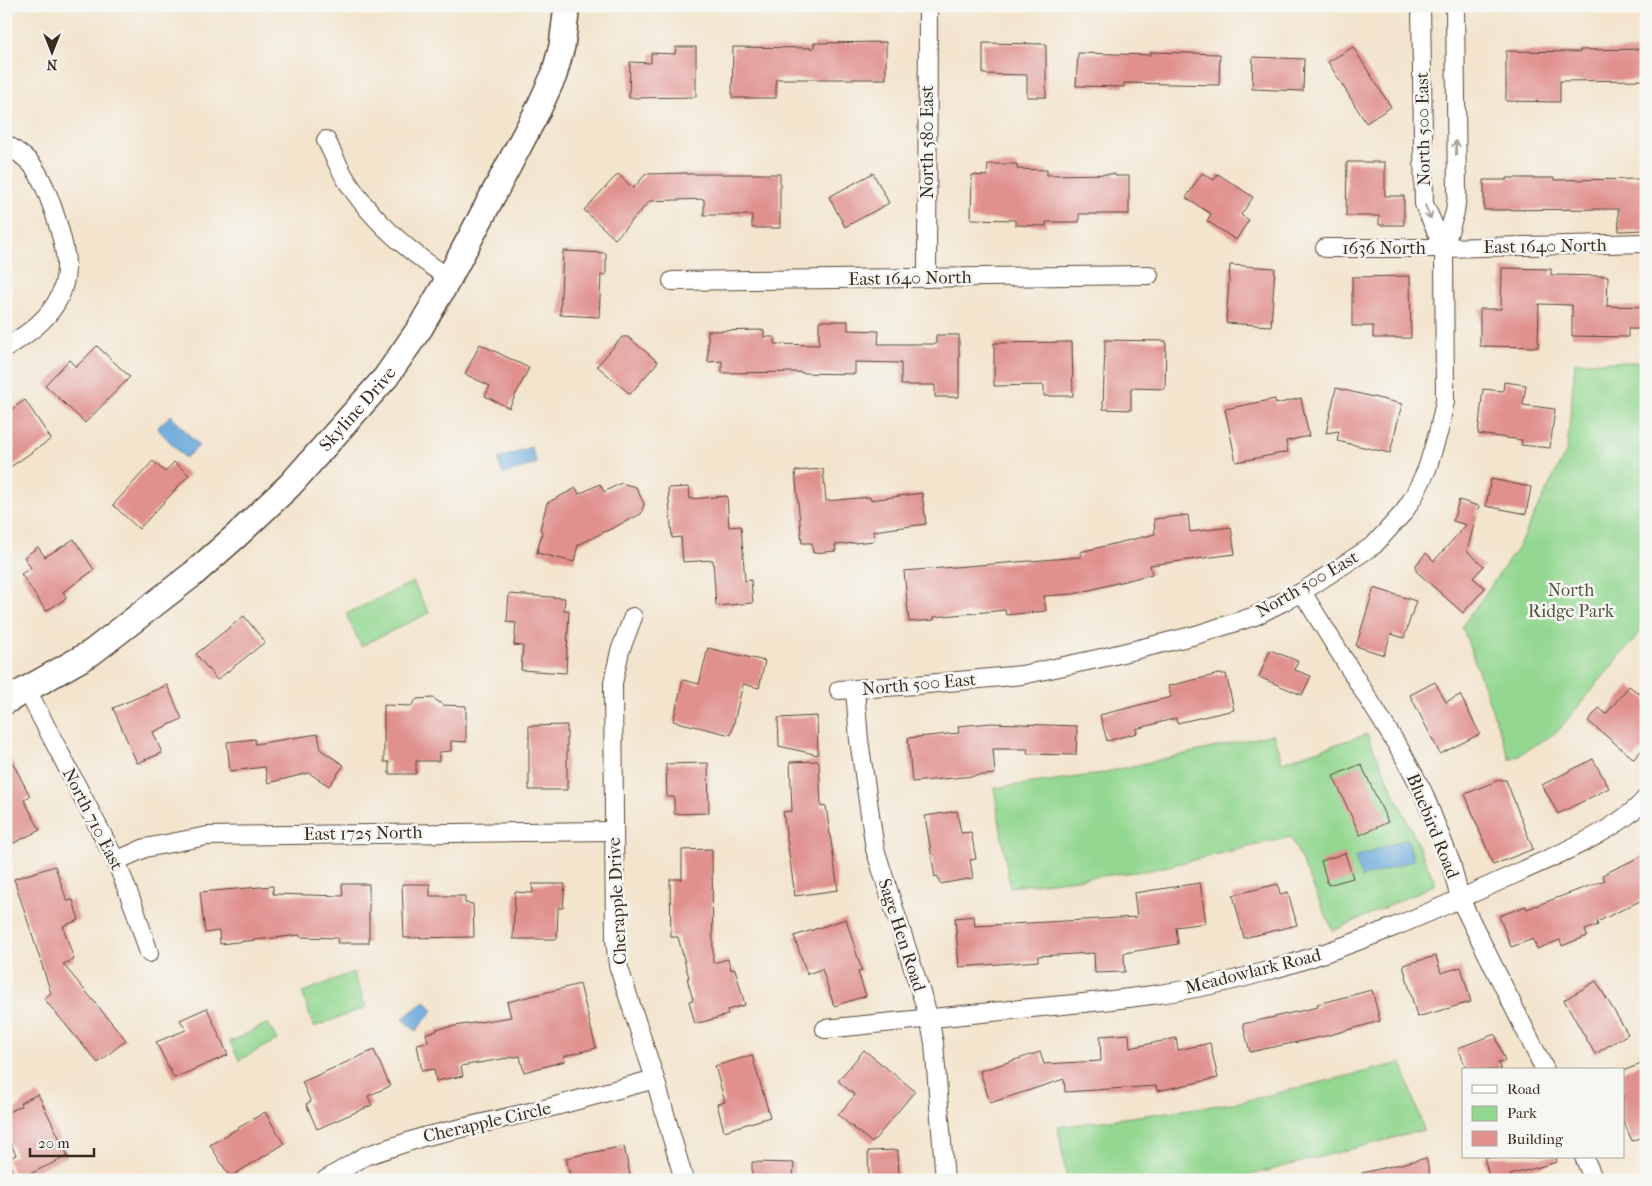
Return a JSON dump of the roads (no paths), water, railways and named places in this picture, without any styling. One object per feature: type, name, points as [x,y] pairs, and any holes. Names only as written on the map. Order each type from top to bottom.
[{"type":"street","name":"Skyline Drive","points":[[17,696],[92,653],[229,542],[290,484],[386,377],[420,328],[449,278],[538,110],[554,75],[562,46],[567,6]]},
{"type":"street","name":"North 580 East","points":[[927,278],[928,6]]},
{"type":"street","name":"North 500 East","points":[[1421,6],[1424,204],[1444,248]]},
{"type":"street","name":"North 500 East","points":[[847,690],[942,683],[1022,674],[1106,657],[1196,635],[1248,618],[1302,592],[1374,545],[1404,512],[1427,469],[1439,430],[1445,401],[1444,248],[1455,212],[1457,195],[1455,6]]},
{"type":"street","points":[[326,140],[346,180],[384,229],[422,260],[449,278]]},
{"type":"street","points":[[6,144],[35,169],[48,197],[65,251],[66,268],[64,282],[58,298],[46,318],[29,333],[6,348]]},
{"type":"street","name":"East 1640 North","points":[[1444,248],[1646,243]]},
{"type":"street","name":"1636 North","points":[[1325,248],[1444,248]]},
{"type":"street","name":"East 1640 North","points":[[672,281],[1149,275]]},
{"type":"street","name":"Bluebird Road","points":[[1302,592],[1402,753],[1423,792],[1451,863],[1460,899],[1544,1068]]},
{"type":"street","name":"Cherapple Drive","points":[[633,617],[620,651],[613,683],[615,940],[618,964],[655,1079],[684,1180]]},
{"type":"street","name":"Sage Hen Road","points":[[847,690],[859,740],[875,849],[929,1018],[934,1043],[945,1180]]},
{"type":"street","name":"North 710 East","points":[[17,696],[116,861],[135,910],[148,953]]},
{"type":"street","name":"Meadowlark Road","points":[[825,1029],[1096,1002],[1190,989],[1259,974],[1340,949],[1460,899],[1603,831],[1627,816],[1646,798]]},
{"type":"street","name":"East 1725 North","points":[[116,861],[145,848],[207,836],[614,831]]},
{"type":"street","name":"Cherapple Circle","points":[[325,1180],[365,1156],[423,1136],[552,1107],[655,1079]]},
{"type":"street","points":[[1584,1158],[1594,1180]]},
{"type":"water","points":[[171,415],[199,446],[185,458],[157,428]]},
{"type":"water","points":[[531,447],[537,463],[503,475],[498,459]]},
{"type":"water","points":[[1407,839],[1414,860],[1362,878],[1355,857]]},
{"type":"water","points":[[425,1001],[433,1010],[416,1031],[402,1019]]},
{"type":"park label","name":"North Ridge Park","points":[[1571,600]]}]
